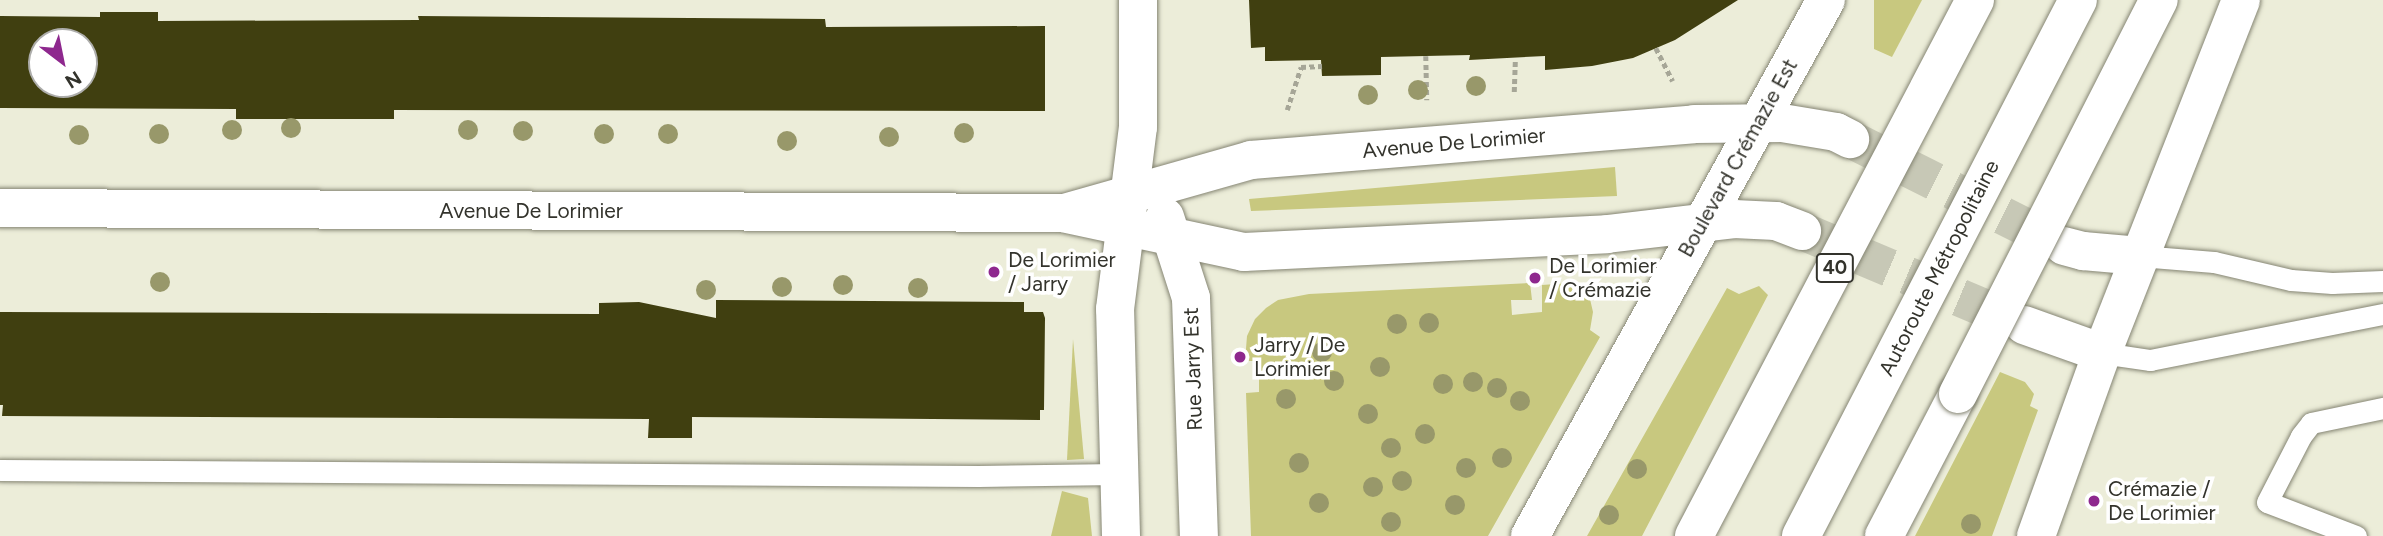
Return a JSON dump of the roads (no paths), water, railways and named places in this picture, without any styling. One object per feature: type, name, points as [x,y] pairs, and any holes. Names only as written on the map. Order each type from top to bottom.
[{"type":"main road","points":[[1121,536],[1115,309],[1136,202],[1138,0]]},
{"type":"main road","name":"Boulevard Crémazie Est","points":[[1530,536],[1826,0]]},
{"type":"main road","name":"40","points":[[1694,536],[1975,0]]},
{"type":"main road","name":"Autoroute Métropolitaine","points":[[1801,536],[2078,0]]},
{"type":"main road","points":[[1884,536],[2159,0]]},
{"type":"main road","points":[[2036,536],[2102,353],[2241,0]]},
{"type":"main road","name":"Avenue De Lorimier","points":[[0,208],[1062,213],[1136,202],[1251,160],[1694,124],[1757,123],[1812,127],[1836,131],[1850,139]]},
{"type":"main road","name":"Avenue De Lorimier","points":[[1136,202],[1171,237],[1244,252],[1607,234],[1705,222],[1757,219],[1776,221],[1801,231]]},
{"type":"main road","name":"Rue Jarry Est","points":[[1171,237],[1191,298],[1199,536]]},
{"type":"main road","points":[[2064,246],[2140,256]]},
{"type":"main road","points":[[2024,325],[2102,353]]},
{"type":"lane","points":[[2140,256],[2205,261],[2291,280],[2332,283],[2383,281]]},
{"type":"lane","points":[[2102,353],[2150,360],[2383,314]]},
{"type":"lane","points":[[2356,536],[2267,502],[2301,436],[2311,423],[2383,408]]},
{"type":"lane","points":[[0,470],[978,476],[1118,474]]},
{"type":"tunnel","points":[[1850,139],[2064,246]]},
{"type":"tunnel","points":[[1802,231],[2024,325]]},
{"type":"place","name":"De Lorimier / Jarry","points":[[994,272]]},
{"type":"place","name":"De Lorimier / Crémazie","points":[[1535,278]]},
{"type":"place","name":"Jarry / De Lorimier","points":[[1240,357]]},
{"type":"place","name":"Crémazie / De Lorimier","points":[[2094,501]]}]
